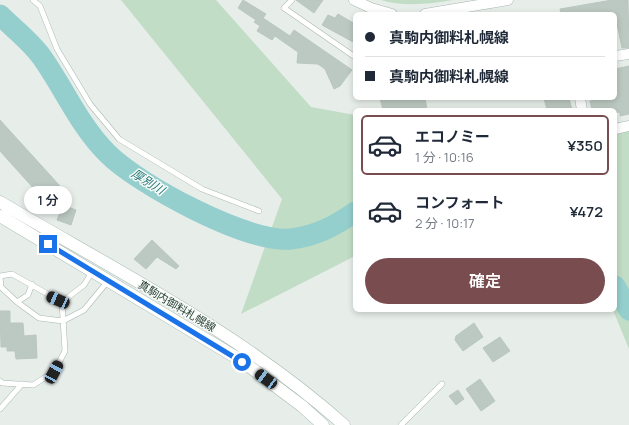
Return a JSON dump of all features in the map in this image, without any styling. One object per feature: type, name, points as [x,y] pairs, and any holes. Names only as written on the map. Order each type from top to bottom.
[{"type":"main road","name":"真駒内御料札幌線","points":[[0,202],[249,350],[315,400],[344,425]]},
{"type":"main road","name":"真駒内御料札幌線","points":[[0,216],[109,280],[242,362],[302,406],[323,425]]},
{"type":"street","points":[[354,0],[371,8],[385,12]]},
{"type":"street","points":[[445,12],[508,0]]},
{"type":"street","points":[[617,56],[629,54]]},
{"type":"street","points":[[617,129],[629,126]]},
{"type":"lane","points":[[33,0],[40,6],[57,49],[90,104],[120,139],[202,189],[259,211]]},
{"type":"lane","points":[[292,0],[284,8],[353,56]]},
{"type":"lane","points":[[62,302],[84,285],[93,271]]},
{"type":"lane","points":[[62,302],[12,274],[0,276],[2,287],[17,302],[38,318],[63,321],[84,310],[109,280]]},
{"type":"lane","points":[[17,302],[28,295],[32,284]]},
{"type":"lane","points":[[0,381],[2,383],[33,385],[54,372],[65,351],[62,302]]},
{"type":"lane","points":[[0,410],[22,384]]},
{"type":"lane","points":[[401,425],[442,384]]},
{"type":"green space","points":[[121,0],[216,0],[311,107],[353,115],[353,257],[241,314],[282,199]]},
{"type":"green space","points":[[381,0],[453,0],[426,4],[398,4]]},
{"type":"green space","points":[[629,131],[629,349],[614,312],[617,312],[617,133]]},
{"type":"building","points":[[243,0],[266,14],[263,18],[290,36],[294,30],[352,70],[340,86],[334,89],[325,69],[318,64],[297,63],[298,52],[275,36],[272,40],[257,31],[260,26],[254,22],[256,20],[238,8]]},
{"type":"building","points":[[296,0],[323,0],[314,13]]},
{"type":"building","points":[[612,0],[628,0],[629,48],[622,48],[617,24],[617,12],[561,12],[560,9]]},
{"type":"building","points":[[338,14],[353,23],[353,42],[322,25],[328,15],[335,18]]},
{"type":"building","points":[[629,66],[629,114],[620,116],[620,112],[617,113],[617,108],[592,108],[590,101],[617,100],[617,69]]},
{"type":"building","points":[[380,100],[425,100],[427,108],[382,108]]},
{"type":"building","points":[[544,100],[570,100],[572,108],[546,108]]},
{"type":"building","points":[[0,120],[60,186],[44,200],[0,151]]},
{"type":"building","points":[[63,205],[76,210],[71,225],[57,220]]},
{"type":"building","points":[[152,240],[179,266],[176,269],[157,257],[146,269],[134,259]]},
{"type":"building","points":[[0,311],[10,311],[10,323],[23,323],[24,336],[36,335],[37,358],[16,359],[15,351],[7,351],[7,347],[1,347]]},
{"type":"building","points":[[474,323],[483,337],[463,351],[455,340],[456,336]]},
{"type":"building","points":[[500,337],[510,351],[493,362],[483,348]]},
{"type":"building","points":[[480,379],[495,401],[481,411],[466,389]]},
{"type":"building","points":[[458,390],[464,399],[456,405],[449,396]]},
{"type":"waterway","name":"厚別川","points":[[0,15],[37,50],[88,131],[107,153],[122,166],[167,195],[194,210],[222,222],[249,232],[272,238],[291,239],[317,233],[333,226],[353,213]]},
{"type":"waterway","name":"厚別川","points":[[617,289],[629,310]]},
{"type":"route","points":[[48,244],[242,362]]}]
